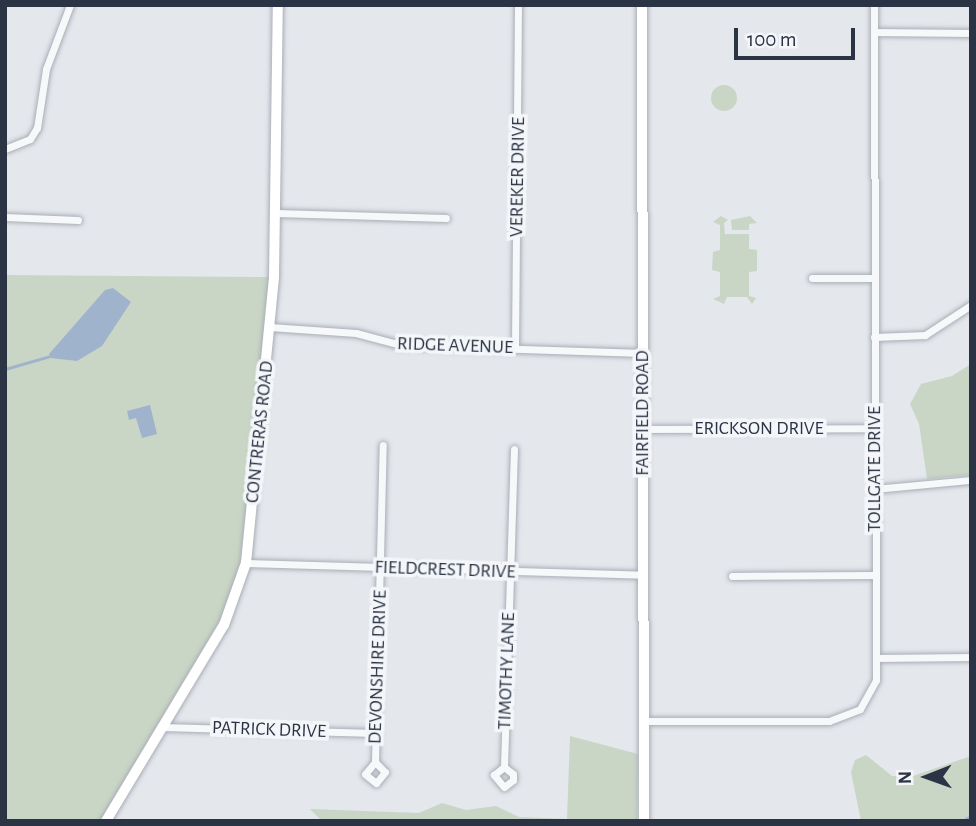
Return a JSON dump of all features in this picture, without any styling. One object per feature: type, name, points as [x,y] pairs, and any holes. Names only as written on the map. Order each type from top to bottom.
[{"type":"street","points":[[5,149],[30,139],[37,128],[47,69],[70,5]]},
{"type":"street","name":"CONTRERAS ROAD","points":[[106,821],[224,625],[246,563],[270,327],[276,213],[278,5]]},
{"type":"street","name":"VEREKER DRIVE","points":[[515,348],[518,5]]},
{"type":"street","name":"FAIRFIELD ROAD","points":[[642,5],[644,821]]},
{"type":"street","name":"TOLLGATE DRIVE","points":[[644,721],[846,718],[870,696],[877,657],[874,5]]},
{"type":"street","points":[[874,33],[971,33]]},
{"type":"street","points":[[276,213],[446,218]]},
{"type":"street","points":[[5,217],[78,220]]},
{"type":"street","points":[[812,278],[874,278]]},
{"type":"street","points":[[874,337],[925,335],[971,305]]},
{"type":"street","name":"RIDGE AVENUE","points":[[270,327],[356,332],[401,345],[643,353]]},
{"type":"street","name":"ERICKSON DRIVE","points":[[643,429],[874,428]]},
{"type":"street","name":"DEVONSHIRE DRIVE","points":[[375,762],[383,445]]},
{"type":"street","name":"TIMOTHY LANE","points":[[504,767],[513,449]]},
{"type":"street","points":[[875,489],[971,480]]},
{"type":"street","name":"FIELDCREST DRIVE","points":[[246,563],[644,575]]},
{"type":"street","points":[[732,576],[875,575]]},
{"type":"street","points":[[877,657],[971,657]]},
{"type":"street","name":"PATRICK DRIVE","points":[[162,727],[375,733]]},
{"type":"green space","points":[[724,85],[733,89],[737,98],[733,107],[724,111],[715,107],[711,98],[715,89]]},
{"type":"green space","points":[[721,216],[728,220],[724,223],[725,234],[749,234],[749,249],[757,250],[757,271],[749,272],[749,296],[756,298],[752,304],[747,297],[727,297],[724,304],[713,299],[720,296],[720,272],[712,270],[713,252],[720,250],[720,225],[713,222]]},
{"type":"green space","points":[[750,216],[757,223],[749,224],[749,230],[732,230],[731,220]]},
{"type":"green space","points":[[5,275],[270,277],[239,574],[223,619],[102,821],[5,821]]},
{"type":"green space","points":[[971,364],[971,475],[927,479],[919,424],[910,404],[921,384],[952,376]]},
{"type":"green space","points":[[570,736],[638,754],[637,821],[322,821],[310,809],[419,813],[442,803],[466,810],[496,806],[519,817],[567,819]]},
{"type":"green space","points":[[866,755],[892,776],[913,776],[971,756],[971,821],[861,821],[851,772],[855,760]]},
{"type":"water","points":[[113,288],[131,302],[102,346],[77,361],[51,358],[49,354],[105,290]]},
{"type":"water","points":[[150,405],[157,434],[142,438],[136,418],[129,420],[127,411]]},
{"type":"waterway","points":[[5,369],[50,356]]},
{"type":"waterway","points":[[962,821],[971,816]]}]
